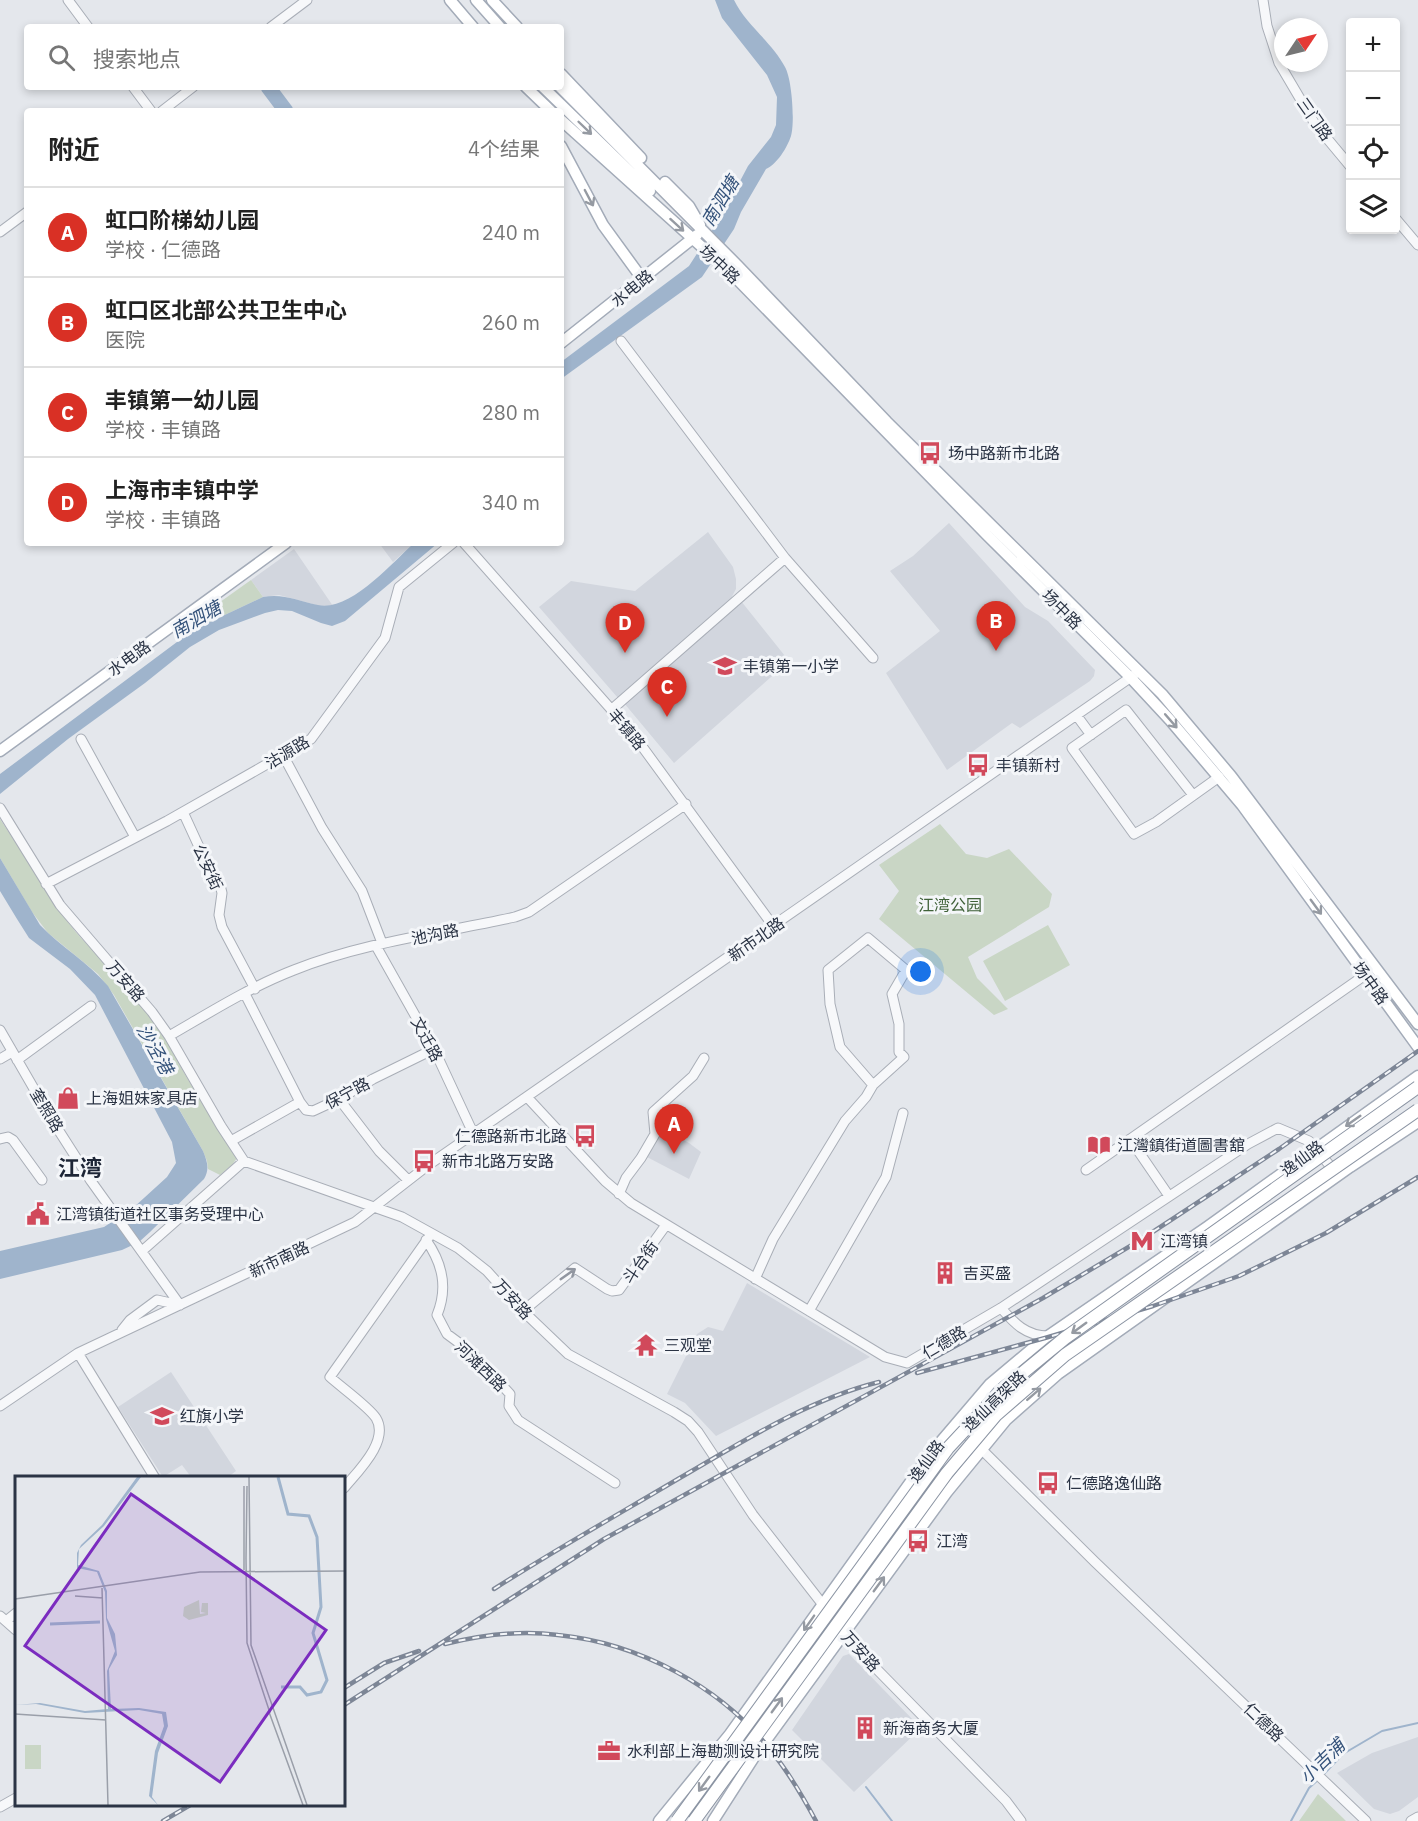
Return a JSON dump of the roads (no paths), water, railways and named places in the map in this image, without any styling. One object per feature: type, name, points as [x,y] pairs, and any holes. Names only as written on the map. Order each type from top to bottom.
[{"type":"highway","name":"逸仙高架路","points":[[677,1821],[948,1448],[986,1406],[1019,1375],[1065,1338],[1418,1087]]},
{"type":"highway","name":"逸仙高架路","points":[[694,1821],[958,1459],[996,1415],[1065,1355],[1418,1110]]},
{"type":"main road","points":[[450,0],[470,24]]},
{"type":"main road","points":[[458,0],[479,24]]},
{"type":"main road","points":[[476,0],[496,24]]},
{"type":"main road","points":[[492,0],[514,24]]},
{"type":"main road","name":"场中路","points":[[564,77],[649,167],[690,206],[698,218],[702,231]]},
{"type":"main road","name":"场中路","points":[[546,90],[653,194],[662,211]]},
{"type":"main road","name":"场中路","points":[[563,90],[713,241],[735,270],[1135,675],[1242,805],[1418,1047]]},
{"type":"main road","points":[[530,91],[540,108]]},
{"type":"main road","points":[[530,91],[548,108]]},
{"type":"main road","name":"场中路","points":[[564,123],[704,249],[735,270]]},
{"type":"main road","points":[[564,152],[603,225],[643,280]]},
{"type":"main road","name":"水电路","points":[[564,341],[702,231]]},
{"type":"main road","name":"水电路","points":[[0,750],[282,546]]},
{"type":"main road","name":"场中路","points":[[1135,675],[1162,694],[1231,776],[1418,1024]]},
{"type":"main road","name":"逸仙路","points":[[659,1821],[730,1734],[955,1424],[990,1384],[1048,1336],[1207,1227],[1418,1076]]},
{"type":"main road","points":[[713,1821],[756,1754],[947,1492],[1006,1420],[1058,1374],[1418,1122]]},
{"type":"main road","points":[[730,1734],[737,1730],[748,1734],[756,1745],[756,1754]]},
{"type":"street","points":[[68,0],[86,24]]},
{"type":"street","points":[[276,24],[307,0]]},
{"type":"street","name":"三门路","points":[[1263,0],[1272,46],[1279,63],[1315,124],[1346,161]]},
{"type":"street","points":[[135,90],[149,108]]},
{"type":"street","points":[[166,108],[189,90]]},
{"type":"street","points":[[0,232],[24,214]]},
{"type":"street","points":[[1400,225],[1418,245]]},
{"type":"street","points":[[621,341],[785,558],[873,658]]},
{"type":"street","name":"沽源路","points":[[46,884],[183,812],[311,739],[385,638],[399,587],[449,546]]},
{"type":"street","name":"丰镇路","points":[[467,546],[633,734],[774,927]]},
{"type":"street","points":[[611,710],[785,558]]},
{"type":"street","name":"新市北路","points":[[375,1207],[408,1180],[1135,675]]},
{"type":"street","points":[[1193,795],[1126,710],[1072,748],[1134,834],[1156,822],[1219,777]]},
{"type":"street","points":[[1077,716],[1091,735]]},
{"type":"street","points":[[81,739],[135,837]]},
{"type":"street","name":"文迁路","points":[[283,755],[322,828],[362,891],[379,944],[434,1049],[474,1135]]},
{"type":"street","name":"池沟路","points":[[169,1036],[294,970],[379,944],[515,917],[529,912],[686,804]]},
{"type":"street","name":"万安路","points":[[0,808],[60,905],[132,986],[169,1036],[244,1161],[402,1216],[429,1237],[470,1257],[487,1271],[523,1311],[568,1354],[656,1401],[688,1421],[698,1432],[753,1515],[856,1648],[1006,1801],[1022,1821]]},
{"type":"street","name":"公安街","points":[[183,812],[220,885],[222,893],[219,915],[222,927],[255,989]]},
{"type":"street","points":[[755,1279],[773,1239],[839,1131],[873,1085],[904,1057],[899,1052],[899,1024],[892,994],[906,970],[868,938],[828,970],[830,1004],[840,1047],[873,1085]]},
{"type":"street","points":[[1086,1170],[1365,975]]},
{"type":"street","points":[[245,994],[300,1102]]},
{"type":"street","points":[[0,1059],[15,1056],[91,1006]]},
{"type":"street","name":"奎照路","points":[[0,1030],[65,1142],[180,1305]]},
{"type":"street","name":"保宁路","points":[[231,1141],[300,1102],[306,1110],[313,1111],[434,1049]]},
{"type":"street","points":[[619,1194],[626,1178],[655,1134],[654,1112],[693,1076],[704,1058]]},
{"type":"street","name":"仁德路","points":[[527,1097],[619,1194],[885,1358],[907,1364],[1001,1308],[1248,1144],[1278,1128],[1309,1141],[1338,1176]]},
{"type":"street","points":[[339,1099],[379,1151],[408,1180]]},
{"type":"street","points":[[809,1311],[886,1177],[903,1113]]},
{"type":"street","points":[[0,1138],[8,1137],[16,1143],[42,1180]]},
{"type":"street","points":[[1130,1139],[1169,1196]]},
{"type":"street","points":[[140,1248],[244,1161]]},
{"type":"street","name":"新市南路","points":[[0,1406],[78,1353],[355,1222],[375,1207]]},
{"type":"street","name":"斗台街","points":[[523,1311],[575,1268],[607,1289],[619,1290],[666,1225]]},
{"type":"street","points":[[345,1487],[372,1454],[377,1442],[378,1426],[373,1415],[330,1377],[429,1237]]},
{"type":"street","name":"河滩西路","points":[[429,1237],[443,1276],[442,1303],[437,1316],[447,1334],[470,1351],[510,1394],[509,1406],[518,1420],[615,1483]]},
{"type":"street","points":[[1001,1308],[1022,1330],[1048,1336]]},
{"type":"street","points":[[78,1353],[154,1476]]},
{"type":"street","name":"仁德路","points":[[955,1424],[1095,1562],[1366,1821]]},
{"type":"street","points":[[3,1618],[15,1629]]},
{"type":"street","points":[[0,1807],[15,1799]]},
{"type":"street","points":[[1411,1821],[1418,1817]]},
{"type":"water","points":[[715,0],[734,0],[745,18],[780,58],[785,67],[792,101],[793,121],[789,141],[778,160],[766,169],[741,212],[734,229],[702,277],[564,377],[564,360],[689,266],[722,215],[748,166],[771,137],[776,125],[777,97],[767,75],[722,18]]},
{"type":"water","points":[[411,546],[434,546],[345,621],[332,626],[292,611],[278,610],[219,630],[190,647],[68,739],[0,794],[0,774],[197,628],[263,597],[284,597],[318,605],[330,605],[357,594]]},
{"type":"water","points":[[0,858],[40,925],[92,969],[108,986],[203,1151],[207,1168],[204,1179],[139,1242],[122,1250],[0,1279],[0,1251],[104,1227],[133,1208],[167,1177],[176,1163],[172,1142],[95,995],[70,969],[29,938],[0,891]]},
{"type":"waterway","points":[[270,90],[284,108]]},
{"type":"waterway","name":"小吉浦","points":[[1323,1775],[1343,1754],[1382,1731],[1418,1723]]},
{"type":"waterway","name":"小吉浦","points":[[1291,1821],[1309,1788],[1319,1779]]},
{"type":"waterway","name":"小吉浦","points":[[866,1787],[892,1821]]},
{"type":"railway","points":[[345,1704],[604,1539],[1043,1298],[1142,1239],[1279,1149],[1418,1051]]},
{"type":"railway","points":[[917,1373],[1153,1306],[1239,1276],[1326,1233],[1418,1177]]},
{"type":"railway","points":[[494,1589],[776,1423],[826,1400],[879,1382]]},
{"type":"railway","points":[[445,1644],[501,1634],[544,1634],[588,1640],[648,1658],[704,1689],[729,1707],[752,1729],[784,1768],[816,1821]]},
{"type":"railway","points":[[345,1687],[384,1663],[419,1651]]},
{"type":"railway","points":[[163,1821],[189,1806]]},
{"type":"place","name":"场中路新市北路","points":[[930,453]]},
{"type":"place","name":"虹口区北部公共卫生中心","points":[[996,651]]},
{"type":"place","name":"上海市丰镇中学","points":[[625,653]]},
{"type":"place","name":"丰镇第一小学","points":[[725,666]]},
{"type":"place","name":"丰镇第一幼儿园","points":[[667,717]]},
{"type":"place","name":"丰镇新村","points":[[978,765]]},
{"type":"place","name":"上海姐妹家具店","points":[[68,1098]]},
{"type":"place","name":"仁德路新市北路","points":[[585,1136]]},
{"type":"place","name":"江灣鎮街道圖書舘","points":[[1099,1145]]},
{"type":"place","name":"虹口阶梯幼儿园","points":[[674,1154]]},
{"type":"place","name":"新市北路万安路","points":[[424,1161]]},
{"type":"place","name":"江湾镇街道社区事务受理中心","points":[[38,1214]]},
{"type":"place","name":"江湾镇","points":[[1142,1241]]},
{"type":"place","name":"吉买盛","points":[[945,1273]]},
{"type":"place","name":"三观堂","points":[[646,1345]]},
{"type":"place","name":"红旗小学","points":[[162,1416]]},
{"type":"place","name":"仁德路逸仙路","points":[[1048,1483]]},
{"type":"place","name":"江湾","points":[[918,1541]]},
{"type":"place","name":"新海商务大厦","points":[[865,1728]]},
{"type":"place","name":"水利部上海勘测设计研究院","points":[[609,1751]]},
{"type":"district","name":"江湾","points":[[80,1167]]},
{"type":"water label","name":"南泗塘","points":[[720,201]]},
{"type":"water label","name":"南泗塘","points":[[196,619]]},
{"type":"water label","name":"沙泾港","points":[[155,1049]]},
{"type":"park label","name":"江湾公园","points":[[950,905]]}]
